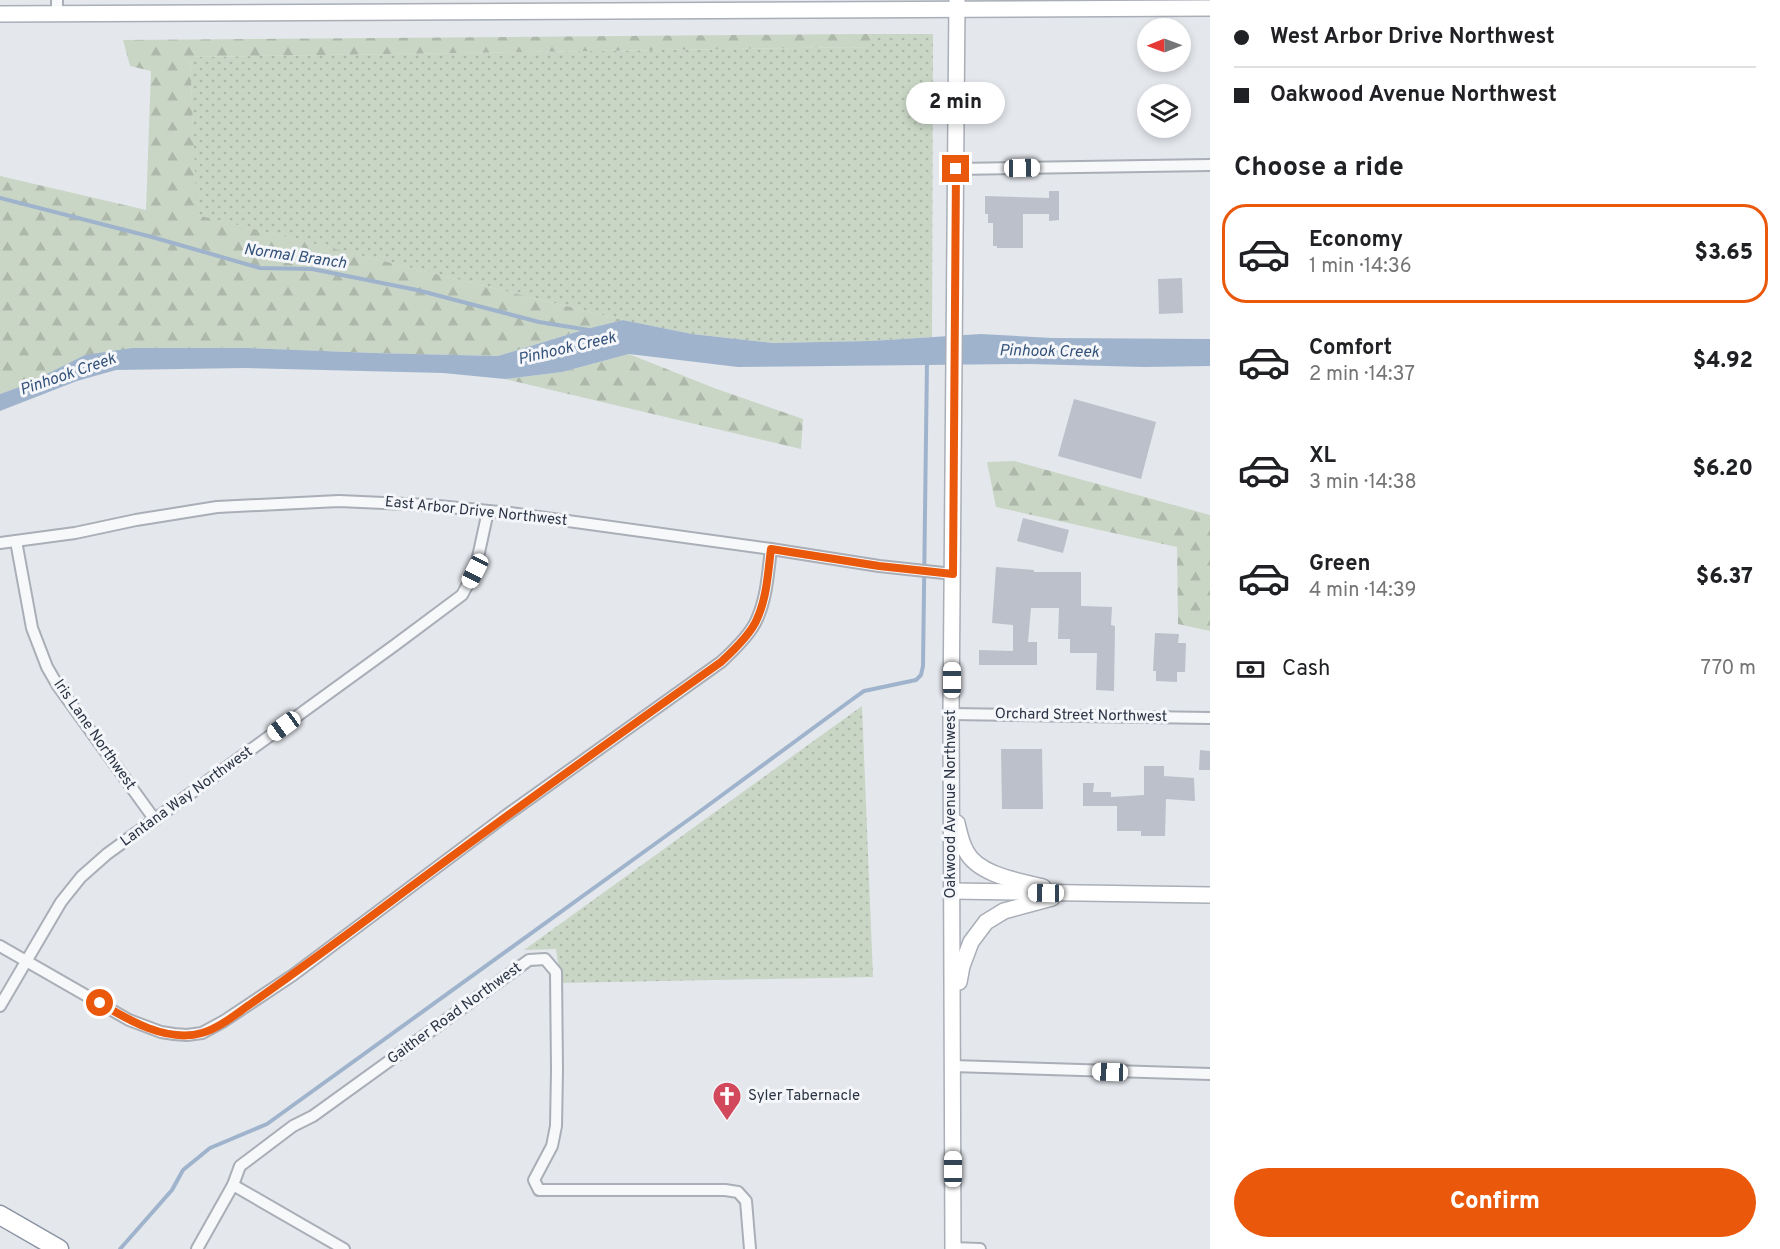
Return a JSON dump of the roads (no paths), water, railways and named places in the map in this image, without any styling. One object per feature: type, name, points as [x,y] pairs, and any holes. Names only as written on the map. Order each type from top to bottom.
[{"type":"highway","points":[[0,1215],[59,1249]]},
{"type":"street","points":[[0,14],[57,7],[957,5],[1210,8]]},
{"type":"street","name":"Oakwood Avenue Northwest","points":[[953,1249],[951,714],[957,5]]},
{"type":"street","points":[[956,169],[1210,165]]},
{"type":"street","name":"East Arbor Drive Northwest","points":[[0,543],[75,533],[136,520],[217,507],[339,501],[428,505],[488,511],[879,566],[953,574]]},
{"type":"street","name":"Lantana Way Northwest","points":[[0,1006],[61,902],[81,877],[107,854],[462,595],[475,571],[488,511]]},
{"type":"street","name":"Iris Lane Northwest","points":[[16,541],[32,628],[47,667],[57,686],[155,820]]},
{"type":"street","points":[[0,946],[129,1020],[161,1032],[187,1035],[202,1033],[224,1022],[292,975],[504,817],[735,650],[757,621],[764,598],[771,549]]},
{"type":"street","name":"Orchard Street Northwest","points":[[951,714],[1210,718]]},
{"type":"street","points":[[951,800],[967,853],[979,864],[998,875],[1069,893]]},
{"type":"street","points":[[952,891],[1210,895]]},
{"type":"street","points":[[952,1033],[962,966],[971,942],[986,922],[1004,910],[1069,893]]},
{"type":"street","name":"Gaither Road Northwest","points":[[197,1249],[233,1185],[240,1166],[293,1126],[313,1116],[529,960],[545,959],[556,972],[556,1126],[552,1146],[534,1180],[539,1190],[725,1190],[738,1192],[746,1201],[750,1249]]},
{"type":"street","points":[[952,1066],[1210,1074]]},
{"type":"street","points":[[233,1185],[344,1249]]},
{"type":"street","points":[[953,1249],[980,1249]]},
{"type":"water","name":"Pinhook Creek","points":[[623,320],[692,334],[773,343],[870,341],[981,334],[1052,338],[1210,339],[1210,366],[1029,364],[738,367],[629,354],[562,372],[505,379],[443,373],[244,368],[116,370],[77,381],[0,411],[0,394],[25,385],[85,355],[132,348],[248,348],[498,356]]},
{"type":"waterway","name":"Normal Branch","points":[[0,198],[152,237],[260,268],[312,269],[417,290],[539,322],[589,330]]},
{"type":"waterway","points":[[120,1249],[172,1190],[183,1170],[210,1148],[267,1124],[864,691],[916,680],[921,675],[923,666],[927,361]]},
{"type":"place","name":"Syler Tabernacle","points":[[727,1122]]}]
